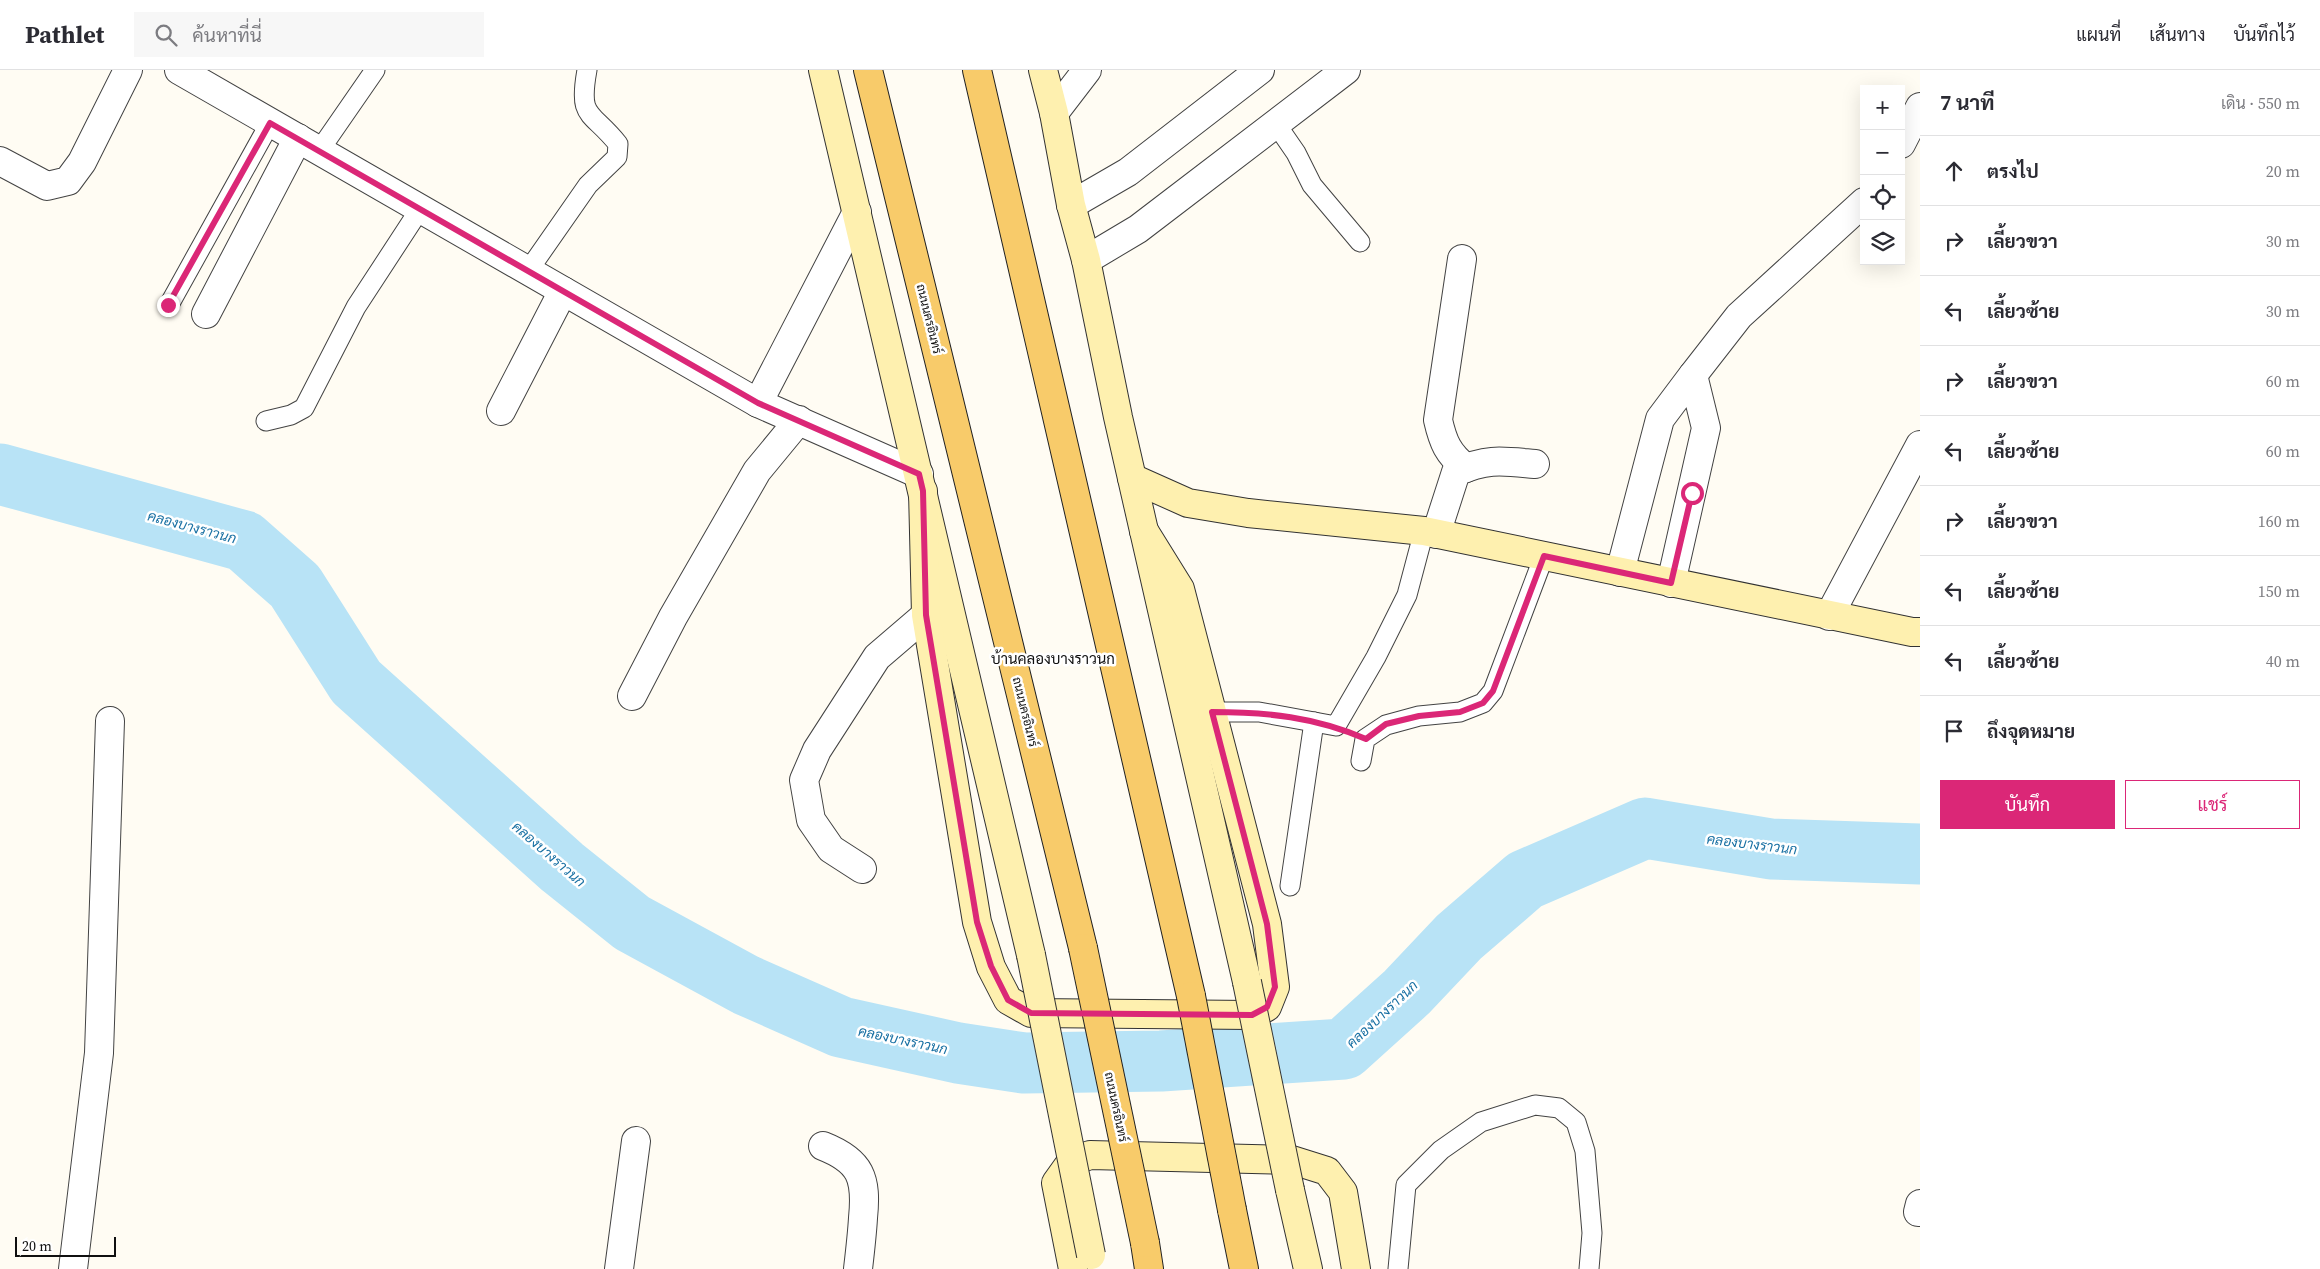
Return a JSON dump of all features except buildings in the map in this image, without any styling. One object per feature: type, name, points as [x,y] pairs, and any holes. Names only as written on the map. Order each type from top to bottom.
[{"type":"main road","points":[[823,70],[1031,955],[1086,1264]]},
{"type":"main road","name":"ถนนนครอินทร์","points":[[868,70],[1083,948],[1147,1256]]},
{"type":"main road","points":[[976,70],[1191,996],[1244,1269]]},
{"type":"main road","points":[[1043,70],[1054,113],[1071,205],[1086,260],[1132,478],[1247,982],[1308,1269]]},
{"type":"main road","points":[[1132,478],[1188,503],[1248,513],[1430,532],[1829,616],[1920,632]]},
{"type":"main road","points":[[921,483],[926,615],[977,922],[991,966],[1008,1000],[1031,1013],[1252,1015],[1267,1007],[1275,987],[1267,924],[1180,588],[1144,531]]},
{"type":"main road","points":[[1086,1264],[1056,1183],[1071,1162],[1090,1155],[1292,1160],[1327,1172],[1343,1192],[1356,1269]]},
{"type":"street","points":[[0,161],[47,186],[68,181],[82,162],[128,70]]},
{"type":"street","points":[[179,70],[758,403],[799,420],[921,483]]},
{"type":"street","points":[[1054,113],[1087,70]]},
{"type":"street","points":[[1071,205],[1128,172],[1260,70]]},
{"type":"street","points":[[1086,260],[1138,229],[1276,124],[1340,72]]},
{"type":"street","points":[[1905,136],[1920,107]]},
{"type":"street","points":[[206,314],[309,144]]},
{"type":"street","points":[[1620,572],[1660,419],[1739,316],[1860,206]]},
{"type":"street","points":[[758,403],[857,212]]},
{"type":"street","points":[[1462,259],[1438,420],[1442,438],[1452,457],[1466,468]]},
{"type":"street","points":[[501,411],[563,291]]},
{"type":"street","points":[[1671,583],[1706,428],[1693,376]]},
{"type":"street","points":[[632,696],[673,617],[757,471],[799,420]]},
{"type":"street","points":[[1829,616],[1920,445]]},
{"type":"street","points":[[1430,532],[1456,472],[1494,460],[1535,464]]},
{"type":"street","points":[[862,869],[831,849],[811,820],[804,780],[817,750],[877,658],[926,615]]},
{"type":"street","points":[[72,1269],[99,1053],[110,721]]},
{"type":"street","points":[[619,1269],[636,1141]]},
{"type":"street","points":[[823,1146],[841,1153],[852,1162],[863,1178],[866,1194],[858,1269]]},
{"type":"lane","points":[[309,144],[375,70]]},
{"type":"lane","points":[[528,271],[588,185],[617,158],[618,144],[587,112],[583,94],[587,70]]},
{"type":"lane","points":[[168,305],[270,123]]},
{"type":"lane","points":[[1276,124],[1296,153],[1312,185],[1360,242]]},
{"type":"lane","points":[[266,421],[291,415],[304,408],[356,308],[420,209]]},
{"type":"lane","points":[[1336,726],[1376,657],[1407,595],[1430,532]]},
{"type":"lane","points":[[1361,761],[1366,739],[1386,724],[1419,716],[1460,712],[1483,703],[1493,691],[1544,556]]},
{"type":"lane","points":[[1212,712],[1259,712],[1336,726],[1366,739]]},
{"type":"lane","points":[[1290,886],[1314,722]]},
{"type":"lane","points":[[1398,1269],[1406,1185],[1441,1150],[1481,1122],[1535,1105],[1560,1108],[1576,1122],[1585,1150],[1592,1233],[1589,1269]]},
{"type":"waterway","name":"คลองบางราวนก","points":[[0,474],[244,541],[295,586],[356,682],[562,867],[632,923],[746,985],[841,1027],[958,1053],[1024,1063],[1161,1061],[1344,1049],[1407,992],[1459,937],[1525,880],[1645,828],[1771,849],[1920,854]]},
{"type":"district","name":"บ้านคลองบางราวนก","points":[[1053,658]]},
{"type":"route","points":[[168,305],[270,123],[758,403],[919,474],[923,491],[926,615],[977,922],[991,966],[1008,1000],[1031,1013],[1252,1015],[1267,1007],[1275,987],[1267,924],[1212,712],[1259,712],[1336,726],[1366,739],[1386,724],[1419,716],[1460,712],[1483,703],[1493,691],[1544,556],[1671,583],[1692,493]]}]
